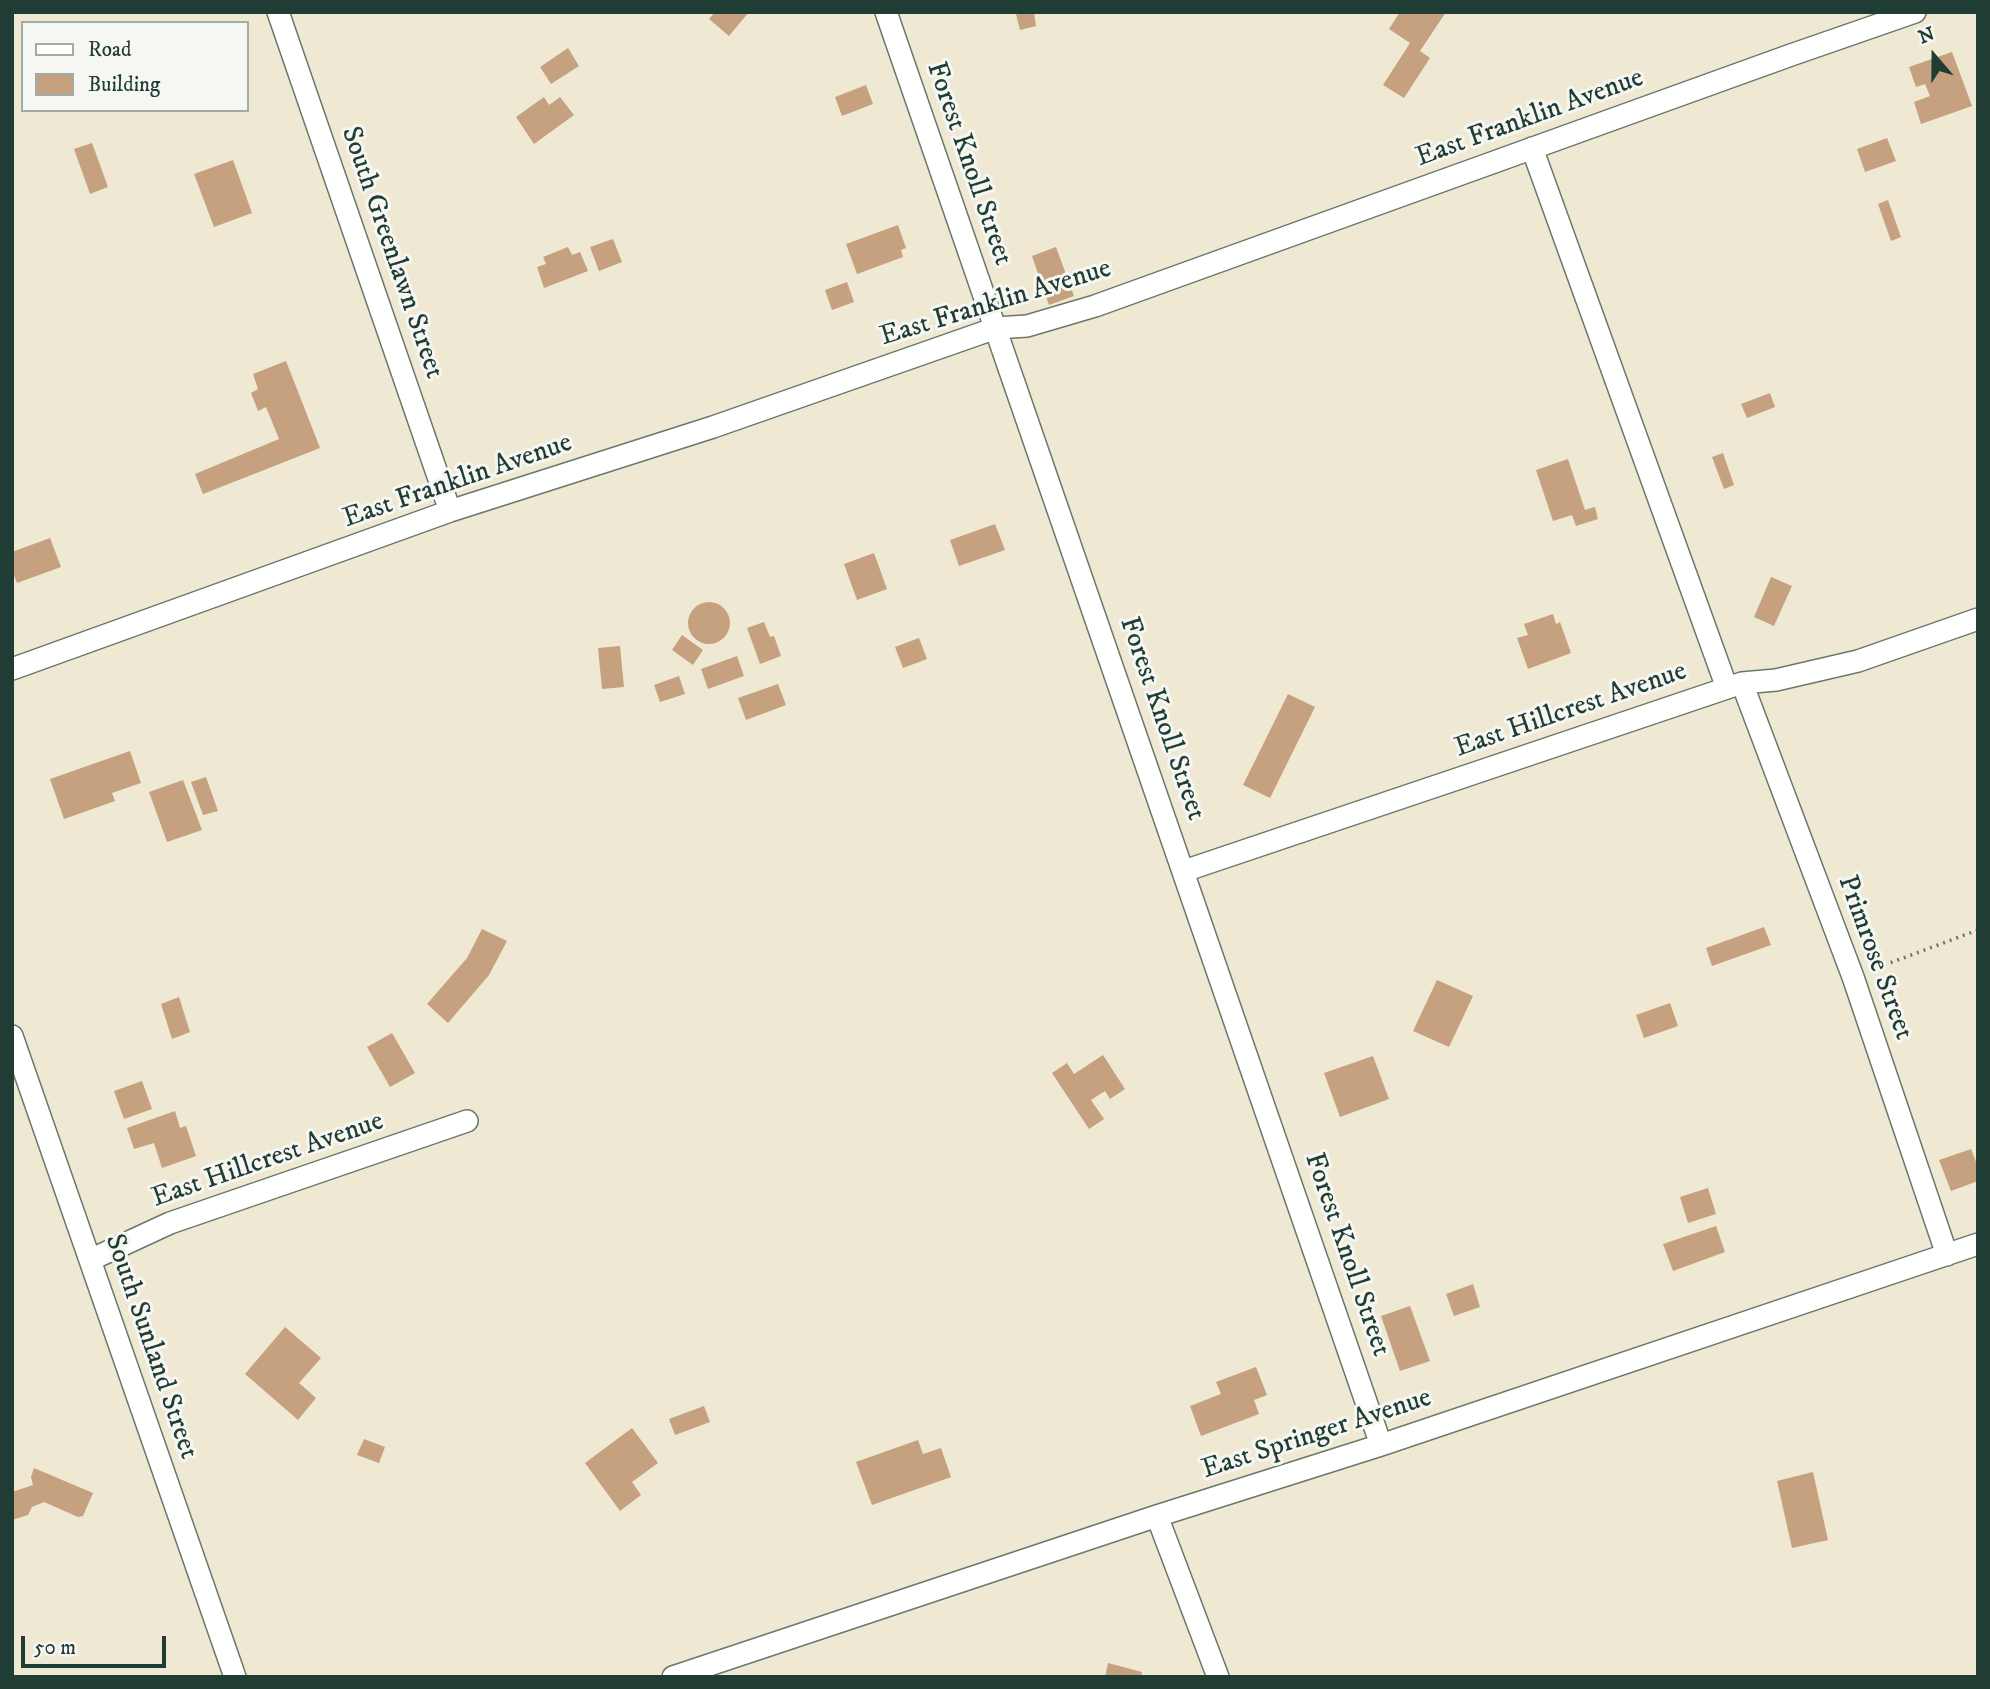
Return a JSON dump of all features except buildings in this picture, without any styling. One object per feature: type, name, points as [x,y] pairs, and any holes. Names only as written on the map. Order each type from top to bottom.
[{"type":"street","name":"South Greenlawn Street","points":[[278,12],[450,512]]},
{"type":"street","name":"Forest Knoll Street","points":[[887,12],[1381,1445]]},
{"type":"street","name":"East Franklin Avenue","points":[[12,669],[450,512],[713,427],[996,328],[1027,327],[1095,306],[1915,12]]},
{"type":"street","name":"Primrose Street","points":[[1532,148],[1735,685],[1853,977],[1947,1255]]},
{"type":"street","name":"East Hillcrest Avenue","points":[[1184,871],[1735,685],[1776,680],[1858,661],[1978,619]]},
{"type":"street","name":"South Sunland Street","points":[[12,1036],[235,1677]]},
{"type":"street","name":"East Hillcrest Avenue","points":[[90,1260],[170,1223],[467,1121]]},
{"type":"street","name":"East Springer Avenue","points":[[673,1677],[1157,1516],[1381,1445],[1978,1244]]},
{"type":"street","points":[[1157,1516],[1218,1677]]},
{"type":"path","points":[[1853,977],[1978,930]]}]
